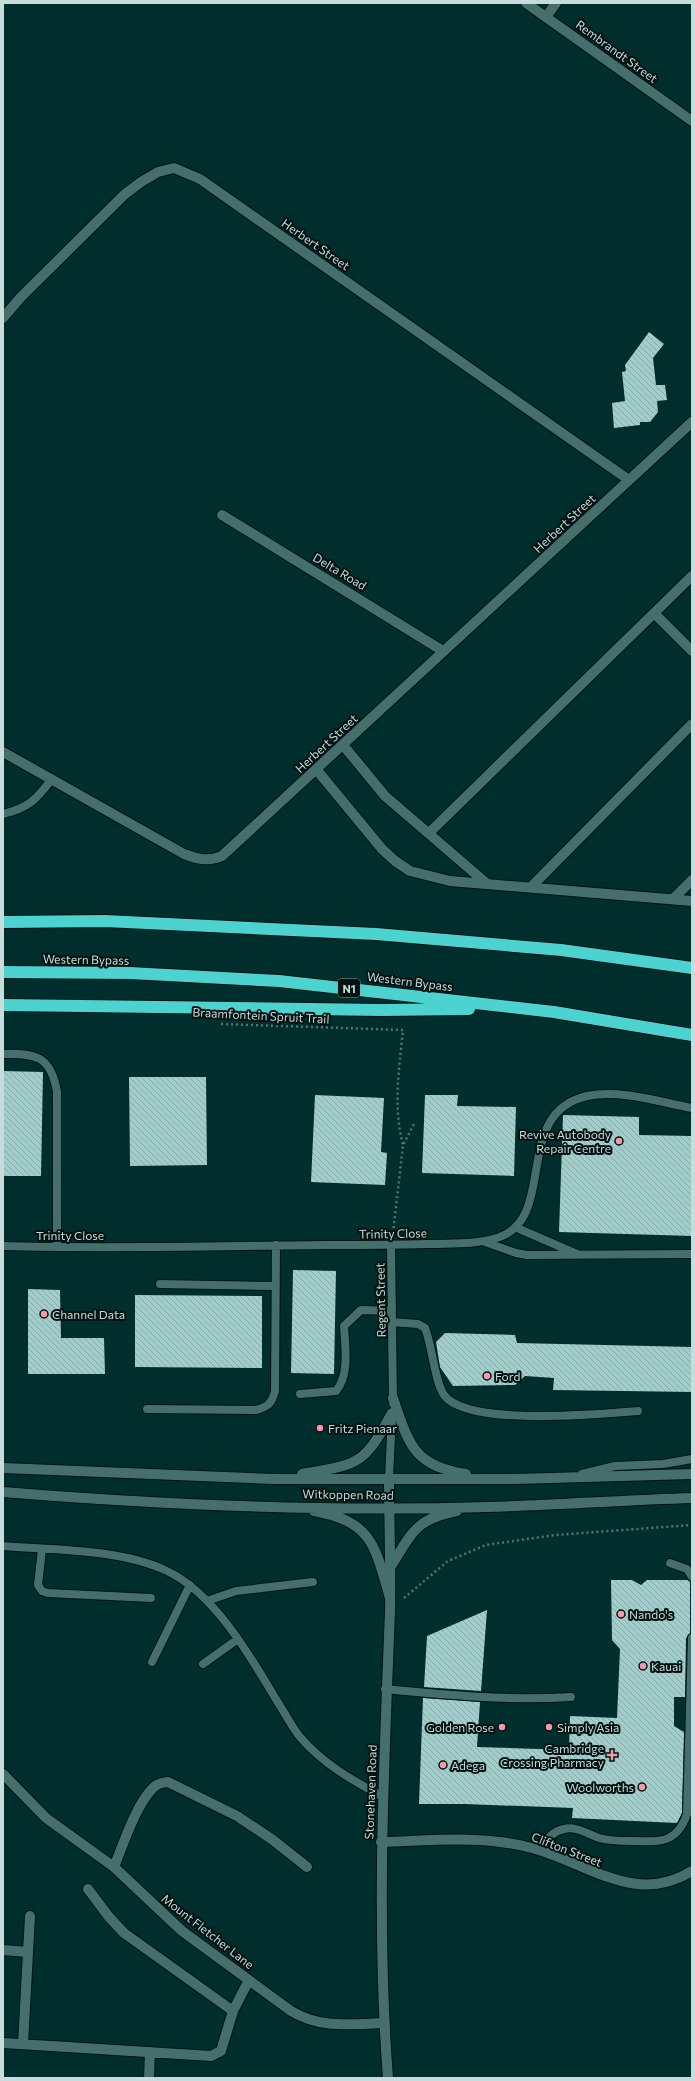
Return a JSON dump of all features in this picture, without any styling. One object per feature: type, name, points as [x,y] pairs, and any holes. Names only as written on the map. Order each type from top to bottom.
[{"type":"highway","points":[[3,922],[105,921],[376,934],[561,950],[692,968]]},
{"type":"highway","name":"Western Bypass","points":[[3,972],[130,973],[279,981],[373,990],[510,1008],[554,1012],[692,1035]]},
{"type":"highway","points":[[3,1005],[380,1010],[510,1008]]},
{"type":"street","name":"Rembrandt Street","points":[[526,3],[692,121]]},
{"type":"street","points":[[546,17],[556,3]]},
{"type":"street","name":"Herbert Street","points":[[3,318],[21,297],[125,194],[158,172],[174,168],[200,179],[629,480]]},
{"type":"street","name":"Herbert Street","points":[[3,752],[184,854],[194,858],[214,860],[230,849],[443,651],[596,513],[629,480],[692,422]]},
{"type":"street","name":"Delta Road","points":[[222,515],[443,651]]},
{"type":"street","points":[[429,833],[692,576]]},
{"type":"street","points":[[654,613],[692,651]]},
{"type":"street","points":[[531,887],[692,724]]},
{"type":"street","points":[[343,745],[385,796],[485,882]]},
{"type":"street","points":[[316,769],[395,861],[410,871],[430,877],[450,880],[692,901]]},
{"type":"street","points":[[673,899],[692,880]]},
{"type":"street","points":[[393,1398],[409,1442],[415,1452],[424,1460],[452,1471],[514,1479]]},
{"type":"street","points":[[275,1479],[336,1468],[354,1462],[370,1450],[392,1413]]},
{"type":"street","name":"Witkoppen Road","points":[[3,1468],[275,1479],[514,1479],[692,1474]]},
{"type":"street","name":"Stonehaven Road","points":[[388,2078],[384,2023],[381,1842],[385,1689],[390,1610],[389,1478]]},
{"type":"street","name":"Witkoppen Road","points":[[3,1492],[157,1502],[389,1507],[487,1507],[692,1498]]},
{"type":"street","points":[[288,1506],[337,1516],[358,1526],[366,1536],[376,1555],[390,1598]]},
{"type":"street","points":[[390,1568],[412,1534],[426,1521],[445,1514],[487,1507]]},
{"type":"street","name":"Mount Fletcher Lane","points":[[3,1774],[46,1818],[114,1867],[182,1931],[303,2019],[317,2023],[384,2023]]},
{"type":"street","points":[[114,1867],[142,1802],[154,1786],[160,1783],[168,1782],[237,1816],[273,1840],[307,1867]]},
{"type":"street","name":"Clifton Street","points":[[381,1842],[463,1839],[500,1842],[538,1850],[556,1856],[622,1883],[647,1884],[667,1882],[692,1871]]},
{"type":"street","points":[[88,1889],[109,1917],[124,1933],[232,2010]]},
{"type":"street","points":[[23,2044],[30,1916]]},
{"type":"street","points":[[3,1950],[28,1952]]},
{"type":"street","points":[[3,2043],[211,2056],[220,2051],[232,2010],[249,1980]]},
{"type":"street","points":[[148,2078],[150,2052]]},
{"type":"lane","points":[[3,814],[29,805],[40,795],[51,780]]},
{"type":"lane","points":[[3,1054],[24,1054],[43,1060],[51,1068],[55,1079],[57,1122],[57,1247]]},
{"type":"lane","points":[[580,1255],[517,1228],[526,1214],[544,1136],[548,1126],[560,1110],[587,1096],[609,1095],[630,1097],[692,1108]]},
{"type":"lane","name":"Trinity Close","points":[[3,1246],[276,1246],[391,1245],[485,1242],[504,1236],[517,1228]]},
{"type":"lane","points":[[485,1242],[516,1253],[527,1255],[692,1254]]},
{"type":"lane","name":"Regent Street","points":[[389,1478],[393,1398],[391,1245]]},
{"type":"lane","points":[[147,1409],[256,1410],[265,1408],[270,1404],[275,1391],[276,1246]]},
{"type":"lane","points":[[160,1284],[275,1286]]},
{"type":"lane","points":[[300,1394],[336,1392],[342,1385],[345,1365],[344,1326],[361,1310],[392,1311]]},
{"type":"lane","points":[[392,1322],[418,1324],[425,1328],[442,1390],[450,1401],[460,1406],[478,1412],[506,1416],[559,1416],[638,1411]]},
{"type":"lane","points":[[574,1477],[615,1466],[663,1464],[692,1459]]},
{"type":"lane","points":[[3,1546],[113,1555],[141,1561],[168,1571],[190,1585],[207,1601],[238,1639],[299,1735],[316,1754],[334,1769],[382,1797]]},
{"type":"lane","points":[[42,1549],[38,1585],[42,1591],[48,1594],[151,1598]]},
{"type":"lane","points":[[670,1563],[687,1569],[692,1577]]},
{"type":"lane","points":[[207,1601],[236,1591],[313,1582]]},
{"type":"lane","points":[[152,1662],[190,1585]]},
{"type":"lane","points":[[538,1850],[554,1833],[564,1829],[574,1828],[600,1838],[653,1842],[666,1840],[676,1834],[683,1826],[687,1814],[692,1638]]},
{"type":"lane","points":[[203,1664],[238,1639]]},
{"type":"lane","points":[[385,1689],[452,1695],[539,1699],[571,1696]]},
{"type":"path","name":"Braamfontein Spruit Trail","points":[[218,1024],[403,1030],[396,1099],[398,1122],[403,1145]]},
{"type":"path","name":"Regent Street","points":[[391,1245],[403,1145],[414,1124]]},
{"type":"path","points":[[390,1610],[448,1561],[486,1545],[555,1535],[692,1525]]},
{"type":"building","points":[[649,332],[664,344],[653,358],[656,385],[665,385],[667,400],[657,401],[658,412],[650,422],[640,422],[640,425],[614,428],[612,403],[625,401],[622,372],[626,371],[625,365]]},
{"type":"building","points":[[3,1071],[43,1072],[41,1176],[3,1176]]},
{"type":"building","points":[[129,1077],[206,1077],[207,1165],[130,1166]]},
{"type":"building","points":[[315,1095],[384,1098],[381,1152],[387,1153],[385,1185],[311,1182]]},
{"type":"building","points":[[425,1095],[458,1095],[457,1106],[516,1107],[514,1176],[422,1173]]},
{"type":"building","points":[[563,1115],[639,1117],[639,1135],[692,1136],[692,1236],[559,1232]]},
{"type":"building","points":[[293,1270],[336,1271],[334,1374],[291,1373]]},
{"type":"building","name":"Channel Data","points":[[28,1289],[60,1290],[61,1338],[104,1338],[105,1374],[28,1374]]},
{"type":"building","points":[[135,1295],[262,1296],[262,1368],[135,1367]]},
{"type":"building","points":[[445,1333],[515,1335],[517,1343],[692,1347],[692,1392],[553,1390],[554,1378],[525,1376],[515,1385],[453,1386],[440,1367],[436,1342]]},
{"type":"building","points":[[611,1580],[632,1580],[641,1585],[647,1580],[688,1580],[690,1582],[690,1633],[686,1638],[685,1697],[674,1697],[674,1726],[684,1732],[682,1813],[677,1823],[572,1818],[573,1808],[419,1804],[423,1698],[480,1702],[477,1747],[569,1750],[570,1716],[617,1718],[620,1649],[612,1640]]},
{"type":"building","points":[[487,1610],[481,1691],[424,1687],[427,1636]]},
{"type":"place","name":"Revive Autobody Repair Centre","points":[[619,1141]]},
{"type":"place","name":"Channel Data","points":[[44,1314]]},
{"type":"place","name":"Ford","points":[[487,1376]]},
{"type":"place","name":"Fritz Pienaar","points":[[320,1428]]},
{"type":"place","name":"Nando's","points":[[621,1614]]},
{"type":"place","name":"Kauai","points":[[643,1666]]},
{"type":"place","name":"Golden Rose","points":[[502,1727]]},
{"type":"place","name":"Simply Asia","points":[[549,1727]]},
{"type":"place","name":"Cambridge Crossing Pharmacy","points":[[612,1755]]},
{"type":"place","name":"Adega","points":[[443,1765]]},
{"type":"place","name":"Woolworths","points":[[642,1787]]}]
